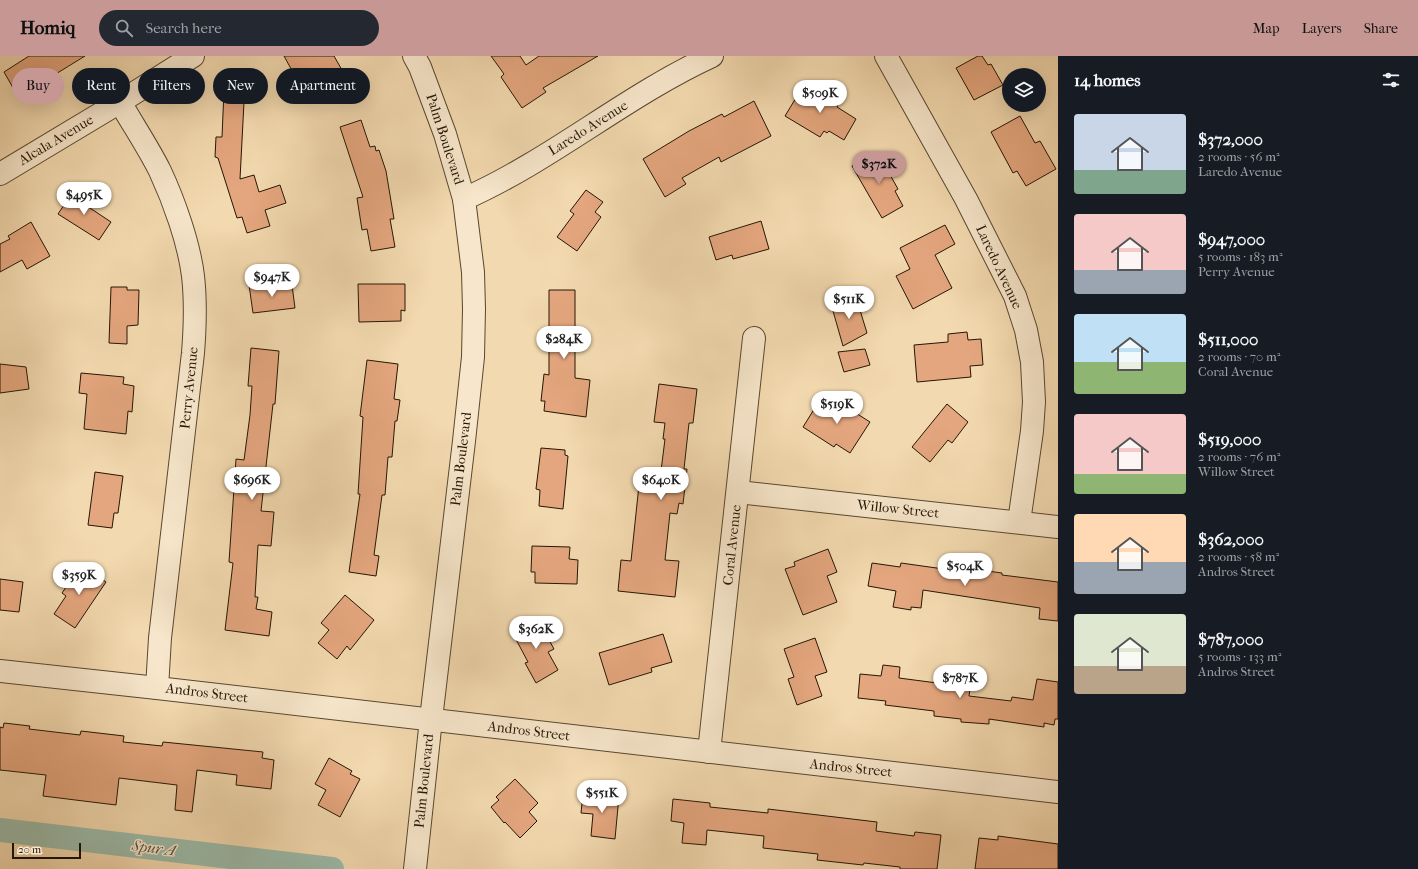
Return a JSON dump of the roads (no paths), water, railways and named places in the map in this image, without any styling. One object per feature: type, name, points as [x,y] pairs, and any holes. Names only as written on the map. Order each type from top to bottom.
[{"type":"street","name":"Alcala Avenue","points":[[130,96],[194,56]]},
{"type":"street","name":"Palm Boulevard","points":[[414,56],[445,134],[464,199],[473,272],[474,310],[473,356],[430,719],[415,869]]},
{"type":"street","name":"Laredo Avenue","points":[[464,199],[488,188],[524,168],[663,82],[690,66],[712,56]]},
{"type":"street","name":"Laredo Avenue","points":[[886,56],[969,206],[1015,296],[1026,330],[1032,362],[1034,402],[1020,522]]},
{"type":"street","name":"Alcala Avenue","points":[[0,174],[117,104]]},
{"type":"street","name":"Perry Avenue","points":[[121,104],[165,183],[184,237],[193,276],[195,323],[193,353],[160,638],[157,688]]},
{"type":"street","name":"Coral Avenue","points":[[709,752],[754,338]]},
{"type":"street","name":"Willow Street","points":[[738,492],[1058,527]]},
{"type":"street","name":"Andros Street","points":[[0,672],[157,688],[1058,792]]},
{"type":"waterway","name":"Spur A","points":[[0,830],[332,869]]}]
